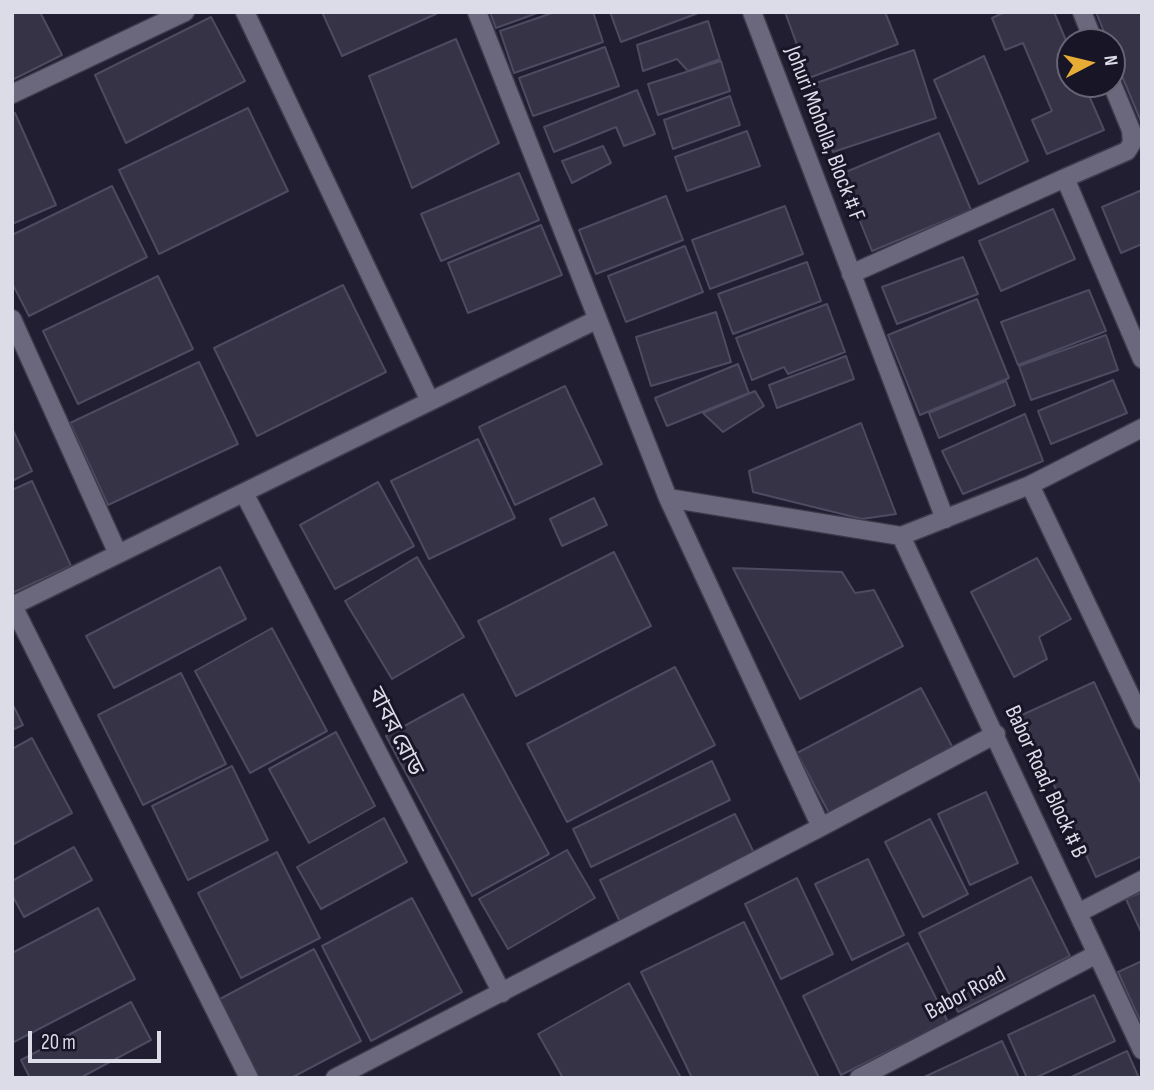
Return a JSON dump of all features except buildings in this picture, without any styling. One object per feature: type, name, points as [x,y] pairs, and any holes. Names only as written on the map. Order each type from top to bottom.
[{"type":"street","points":[[12,94],[185,12]]},
{"type":"street","points":[[245,12],[430,401]]},
{"type":"street","points":[[477,12],[668,498],[821,827]]},
{"type":"street","name":"Johuri Moholla, Block # F","points":[[752,12],[945,519]]},
{"type":"street","points":[[851,274],[1127,151],[1132,143],[1131,130],[1118,98]]},
{"type":"street","points":[[1065,178],[1142,359]]},
{"type":"street","points":[[12,319],[118,554]]},
{"type":"street","points":[[249,1078],[12,606],[596,320]]},
{"type":"street","points":[[668,498],[901,536],[1030,485],[1142,428]]},
{"type":"street","points":[[1030,485],[1142,720]]},
{"type":"street","name":"বাবর রোড","points":[[244,493],[502,993]]},
{"type":"street","name":"Babor Road, Block # B","points":[[901,536],[1142,1050]]},
{"type":"street","points":[[335,1078],[996,734]]},
{"type":"street","points":[[1078,913],[1142,880]]},
{"type":"street","name":"Babor Road","points":[[862,1077],[1097,954]]}]
